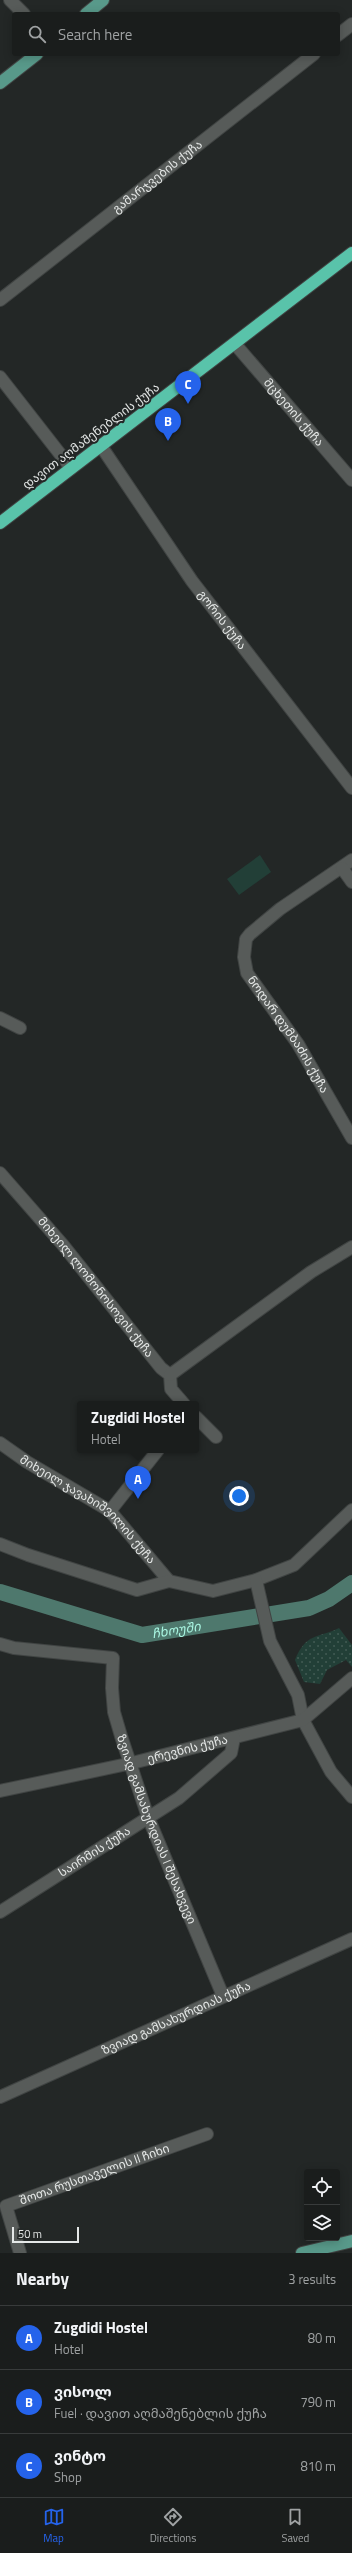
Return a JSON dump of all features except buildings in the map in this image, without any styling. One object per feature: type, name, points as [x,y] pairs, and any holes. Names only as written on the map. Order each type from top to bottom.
[{"type":"highway","name":"დავით აღმაშენებლის ქუჩა","points":[[0,523],[352,253]]},
{"type":"main road","points":[[88,12],[103,0]]},
{"type":"main road","points":[[0,83],[34,56]]},
{"type":"main road","points":[[302,2253],[321,2251],[352,2241]]},
{"type":"street","points":[[10,0],[22,12]]},
{"type":"street","points":[[340,33],[352,24]]},
{"type":"street","name":"გამარჯვების ქუჩა","points":[[0,300],[311,56]]},
{"type":"street","name":"მცხეთის ქუჩა","points":[[235,344],[350,475]]},
{"type":"street","points":[[0,377],[71,468]]},
{"type":"street","name":"გორის ქუჩა","points":[[101,446],[192,581],[352,788]]},
{"type":"street","name":"ნოდარ დუმბაძის ქუჩა","points":[[352,860],[280,909],[250,934],[246,939],[244,957],[247,973],[298,1044],[352,1138]]},
{"type":"street","points":[[342,868],[352,882]]},
{"type":"street","points":[[0,1018],[20,1028]]},
{"type":"street","name":"მიხეილ ლომონოსოვის ქუჩა","points":[[0,1173],[63,1245],[161,1368],[170,1375]]},
{"type":"street","points":[[181,1401],[171,1389],[170,1375],[311,1272],[352,1247]]},
{"type":"street","points":[[199,1420],[216,1437]]},
{"type":"street","name":"მიხეილ ჯავახიშვილის ქუჩა","points":[[0,1444],[27,1462],[110,1511],[168,1581]]},
{"type":"street","points":[[110,1511],[156,1453]]},
{"type":"street","points":[[0,1544],[28,1555],[137,1590],[168,1581],[213,1591],[256,1580],[294,1565],[352,1510]]},
{"type":"street","points":[[256,1580],[270,1641],[298,1695],[303,1720],[331,1772],[352,1798]]},
{"type":"street","name":"ზვიად გამსახურდიას I შესახვევი","points":[[0,1644],[14,1648],[113,1658],[112,1688],[114,1712],[132,1763],[148,1817],[223,1996]]},
{"type":"street","points":[[303,1720],[352,1678]]},
{"type":"street","name":"ერევნის ქუჩა","points":[[0,1791],[132,1763],[303,1720]]},
{"type":"street","name":"საირმის ქუჩა","points":[[0,1912],[179,1798],[231,1753],[234,1738]]},
{"type":"street","name":"ზვიად გამსახურდიას ქუჩა","points":[[0,2097],[352,1939]]},
{"type":"street","name":"შოთა რუსთაველის II ჩიხი","points":[[20,2253],[6,2206],[207,2134]]},
{"type":"green space","points":[[260,855],[271,872],[239,895],[227,879]]},
{"type":"green space","points":[[339,1628],[352,1645],[352,1667],[346,1660],[327,1670],[320,1684],[304,1682],[295,1660],[299,1651],[303,1645],[312,1638]]},
{"type":"waterway","name":"ჩხოუში","points":[[0,1592],[142,1635],[309,1608],[329,1599],[352,1583]]},
{"type":"place","name":"ვინტო","points":[[188,404]]},
{"type":"place","name":"ვისოლ","points":[[168,441]]},
{"type":"place","name":"Zugdidi Hostel","points":[[138,1499]]}]
